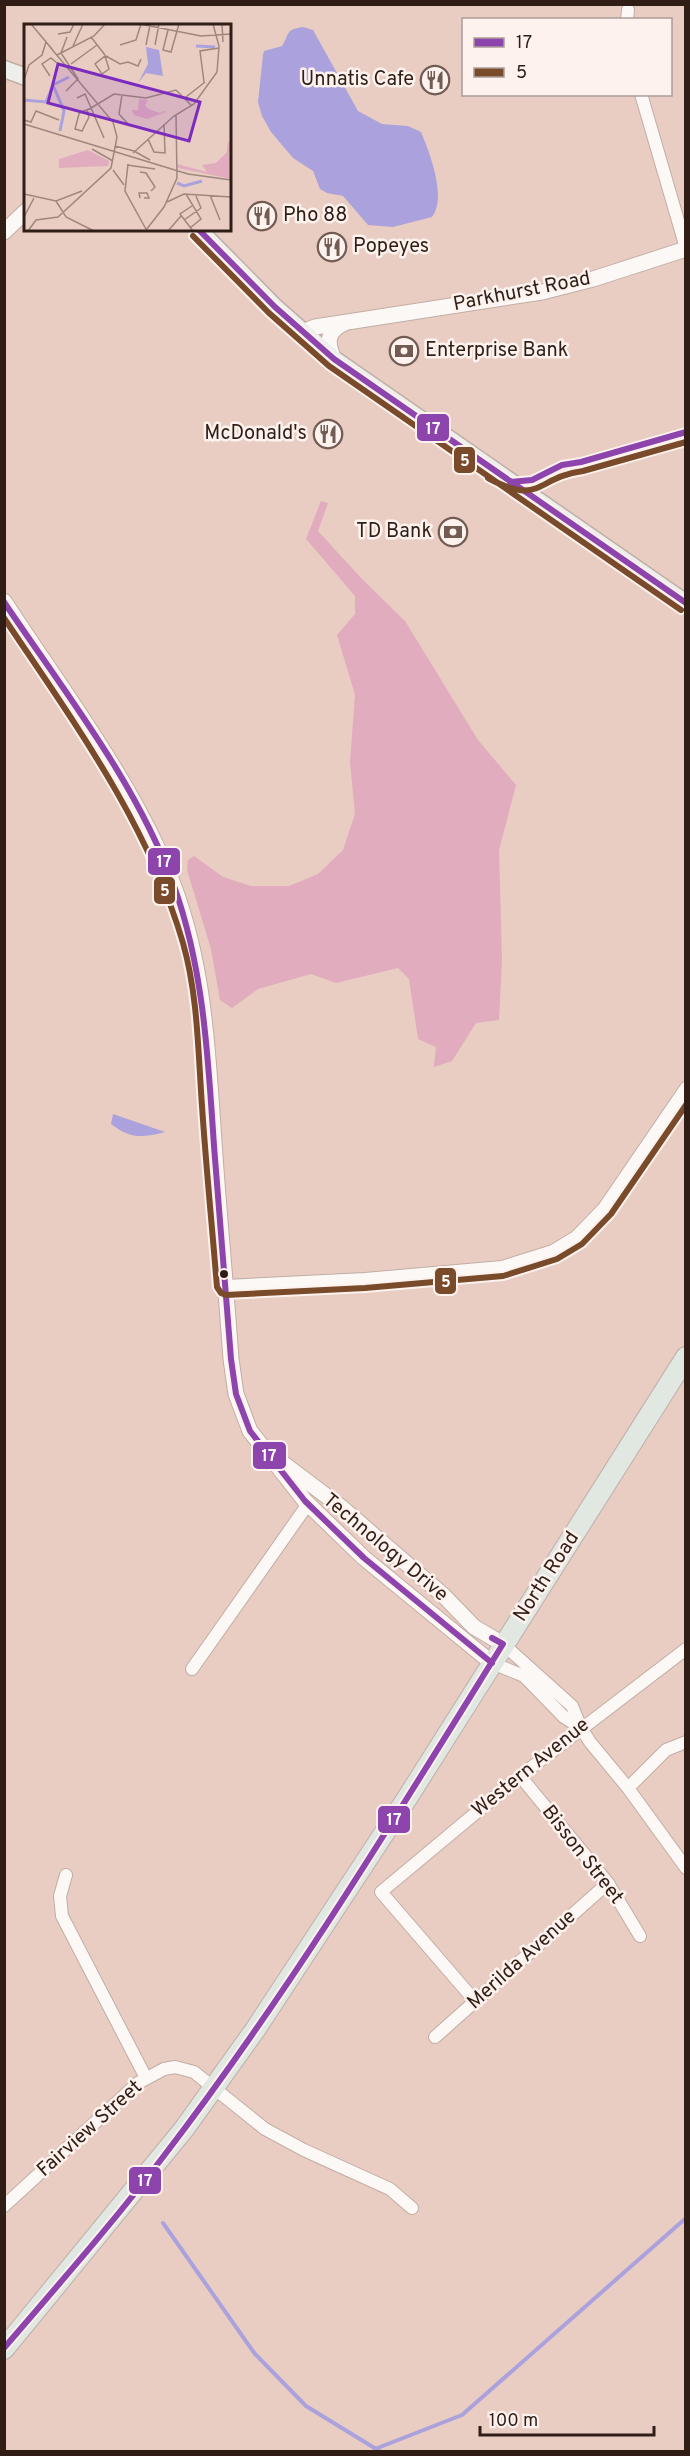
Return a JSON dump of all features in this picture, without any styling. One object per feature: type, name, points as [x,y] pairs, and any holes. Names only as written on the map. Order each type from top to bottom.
[{"type":"main road","points":[[4,69],[24,76]]},
{"type":"main road","points":[[200,231],[275,307],[334,359],[686,603]]},
{"type":"main road","name":"North Road","points":[[4,2349],[164,2155],[213,2088],[328,1920],[686,1357]]},
{"type":"street","points":[[642,96],[686,248]]},
{"type":"street","points":[[4,232],[24,214]]},
{"type":"street","name":"Parkhurst Road","points":[[303,332],[315,327],[354,320],[542,292],[593,279],[686,248]]},
{"type":"street","name":"Parkhurst Road","points":[[334,359],[329,346],[329,334],[334,328],[354,320]]},
{"type":"street","name":"Technology Drive","points":[[4,601],[99,746],[148,830],[173,885],[192,942],[202,992],[231,1359],[236,1394],[250,1431],[308,1504],[364,1557],[492,1663]]},
{"type":"street","points":[[226,1286],[365,1279],[502,1267],[553,1251],[576,1237],[604,1208],[686,1088]]},
{"type":"street","name":"Technology Drive","points":[[267,1451],[341,1507],[444,1596],[474,1626],[503,1644]]},
{"type":"street","points":[[192,1669],[308,1504]]},
{"type":"street","points":[[503,1644],[572,1706],[580,1728],[628,1788],[686,1868]]},
{"type":"street","name":"Western Avenue","points":[[475,2001],[381,1892],[580,1728],[686,1649]]},
{"type":"street","points":[[492,1663],[524,1676],[564,1718],[580,1728]]},
{"type":"street","points":[[628,1788],[666,1750],[686,1742]]},
{"type":"street","name":"Bisson Street","points":[[520,1776],[608,1883],[640,1936]]},
{"type":"street","points":[[66,1875],[60,1896],[62,1916],[146,2078]]},
{"type":"street","name":"Merilda Avenue","points":[[435,2037],[608,1883]]},
{"type":"street","name":"Fairview Street","points":[[4,2206],[146,2078],[164,2069],[184,2068],[194,2072],[265,2129],[315,2155],[390,2189],[412,2208]]},
{"type":"shaded area","points":[[303,27],[313,30],[358,111],[382,124],[408,126],[421,132],[436,175],[438,199],[432,217],[393,227],[368,225],[343,196],[320,189],[313,171],[293,158],[271,132],[262,116],[258,102],[264,51],[282,46],[290,31]]},
{"type":"shaded area","points":[[321,501],[328,503],[318,531],[405,621],[478,740],[516,785],[499,850],[502,959],[499,1020],[476,1023],[452,1061],[434,1067],[436,1047],[418,1039],[409,979],[398,968],[336,983],[311,974],[258,989],[232,1008],[220,1000],[211,949],[187,870],[188,860],[194,856],[223,877],[251,886],[289,886],[318,874],[343,850],[355,814],[350,762],[355,695],[337,635],[355,614],[355,596],[306,539]]},
{"type":"shaded area","points":[[113,1114],[165,1132],[143,1136],[130,1135],[111,1124]]},
{"type":"waterway","points":[[375,2449],[462,2415],[686,2218]]},
{"type":"waterway","points":[[163,2223],[255,2354],[306,2406],[381,2452]]},
{"type":"transit line","name":"17","points":[[200,231],[275,307],[334,359],[686,603]]},
{"type":"transit line","name":"5","points":[[193,236],[269,313],[329,366],[681,610]]},
{"type":"transit line","name":"17","points":[[510,482],[532,480],[562,465],[581,462],[686,432]]},
{"type":"transit line","name":"5","points":[[488,478],[505,486],[529,490],[568,474],[686,442]]},
{"type":"transit line","name":"17","points":[[4,602],[120,775],[159,848],[184,918],[198,982],[207,1047],[231,1359],[236,1394],[250,1431],[305,1501],[364,1558],[492,1663]]},
{"type":"transit line","name":"5","points":[[4,618],[82,734],[129,815],[150,856],[183,943],[195,1003],[217,1287],[221,1293],[226,1295],[365,1288],[503,1276],[557,1259],[582,1244],[611,1214],[686,1105]]},
{"type":"transit line","name":"17","points":[[4,2348],[144,2182],[254,2033],[339,1905],[503,1644],[492,1638]]},
{"type":"place","name":"Unnatis Cafe","points":[[435,80]]},
{"type":"place","name":"Pho 88","points":[[262,216]]},
{"type":"place","name":"Popeyes","points":[[332,247]]},
{"type":"place","name":"Enterprise Bank","points":[[404,351]]},
{"type":"place","name":"McDonald's","points":[[328,434]]},
{"type":"place","name":"TD Bank","points":[[453,532]]}]
